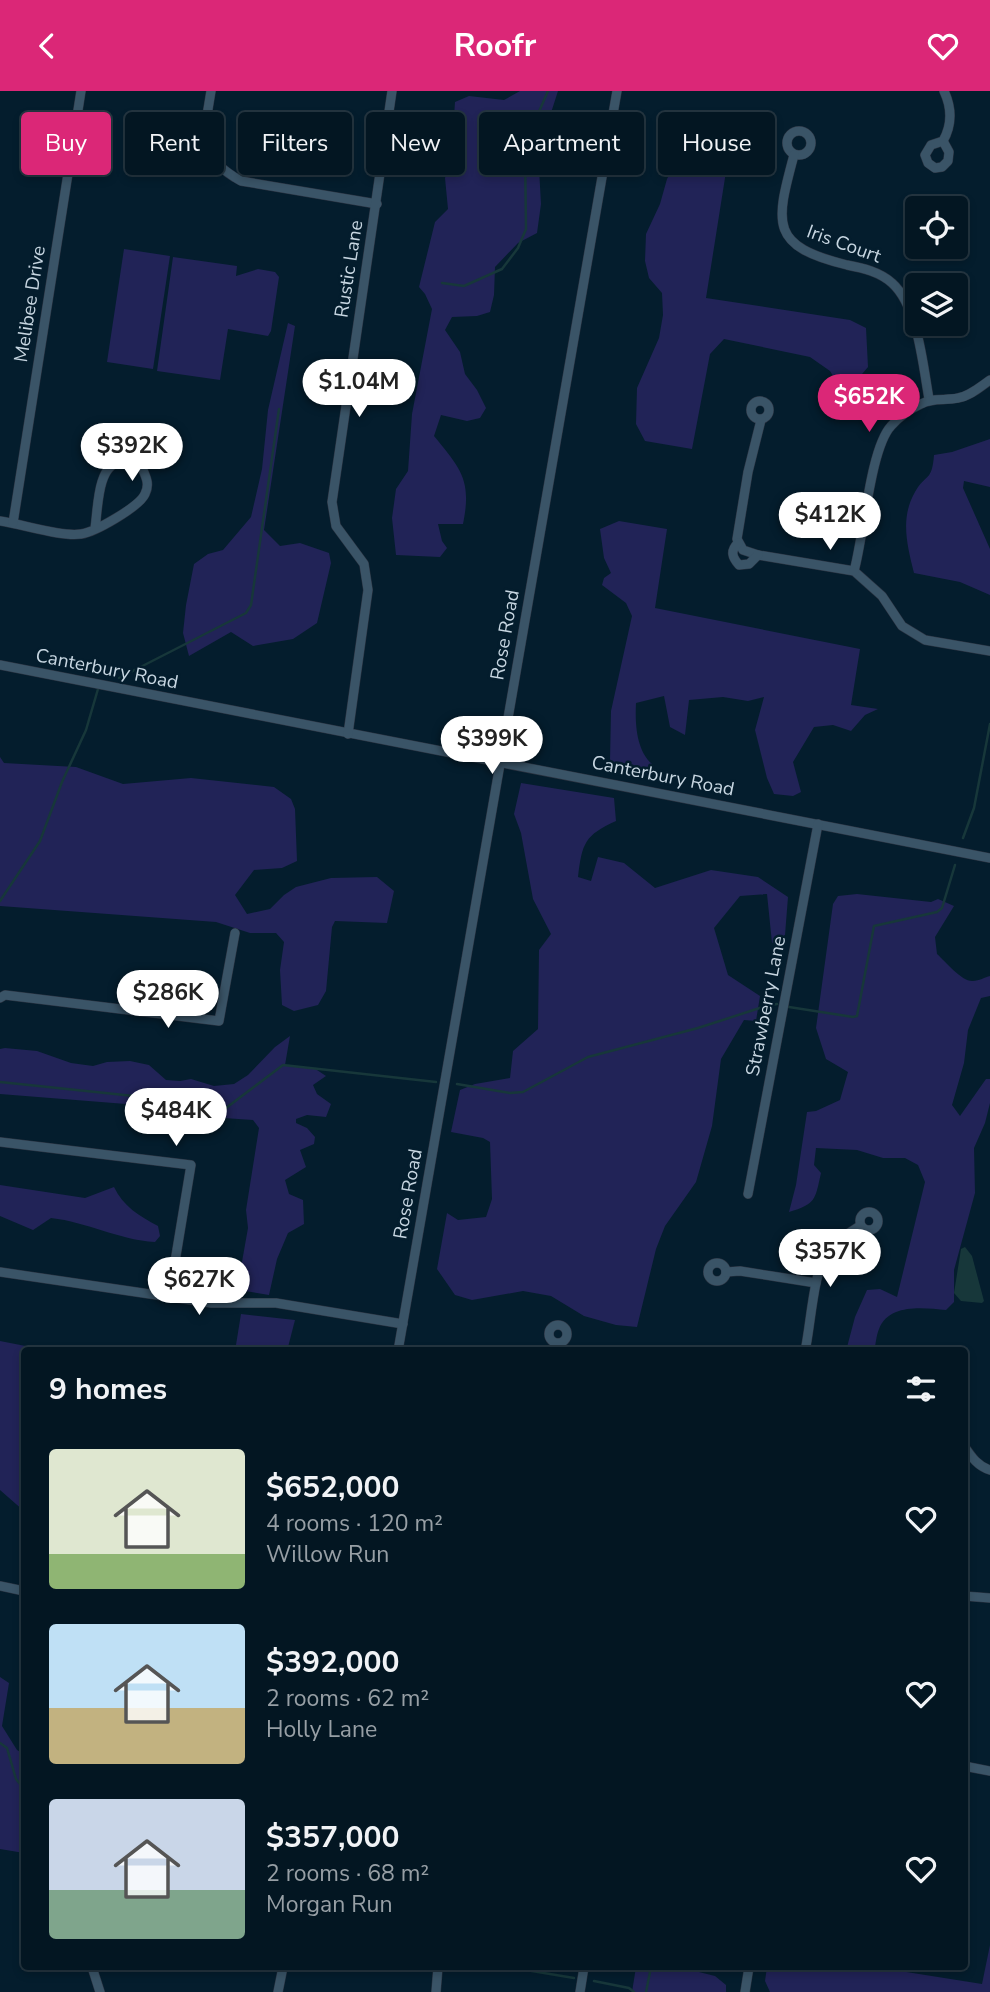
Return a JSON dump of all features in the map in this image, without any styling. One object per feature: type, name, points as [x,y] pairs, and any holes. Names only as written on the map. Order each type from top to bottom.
[{"type":"street","name":"Melibee Drive","points":[[13,523],[81,91]]},
{"type":"street","points":[[211,91],[204,137],[212,156],[227,173],[241,181],[377,204]]},
{"type":"street","name":"Rustic Lane","points":[[348,734],[368,590],[364,564],[336,526],[332,502],[393,91]]},
{"type":"street","name":"Rose Road","points":[[399,1347],[617,91]]},
{"type":"street","points":[[943,141],[949,131],[951,117],[944,91]]},
{"type":"street","name":"Iris Court","points":[[794,155],[781,206],[788,237],[795,246],[812,255],[866,269],[893,283],[912,311],[929,400]]},
{"type":"street","points":[[854,571],[879,446],[890,427],[929,400],[960,398],[976,391],[990,380]]},
{"type":"street","points":[[758,555],[749,564],[739,565],[733,557],[733,550],[737,543],[748,472],[761,420]]},
{"type":"street","points":[[0,521],[83,534],[95,528],[141,501],[147,491],[147,479],[142,468],[121,461],[111,465],[101,485],[95,528]]},
{"type":"street","points":[[737,543],[743,550],[758,555],[854,571],[882,596],[902,625],[925,640],[990,652]]},
{"type":"street","name":"Canterbury Road","points":[[0,665],[990,858]]},
{"type":"street","name":"Strawberry Lane","points":[[748,1194],[818,824]]},
{"type":"street","points":[[0,997],[5,995],[219,1021],[235,933]]},
{"type":"street","points":[[0,1142],[191,1165],[169,1298]]},
{"type":"street","points":[[806,1347],[816,1283],[828,1251],[843,1236],[860,1226]]},
{"type":"street","points":[[726,1272],[740,1271],[816,1283]]},
{"type":"street","points":[[0,1272],[211,1303],[276,1303],[403,1324]]},
{"type":"street","points":[[968,1452],[974,1461],[990,1470]]},
{"type":"street","points":[[0,1586],[21,1590]]},
{"type":"street","points":[[968,1596],[990,1598]]},
{"type":"street","points":[[968,1767],[990,1771]]},
{"type":"street","points":[[93,1970],[100,1992]]},
{"type":"street","points":[[278,1992],[282,1970]]},
{"type":"street","points":[[436,1992],[438,1970]]},
{"type":"street","points":[[580,1992],[584,1970]]},
{"type":"street","points":[[744,1992],[748,1970]]},
{"type":"shaded area","points":[[520,91],[558,91],[551,112],[479,112],[479,175],[539,175],[541,204],[537,233],[518,243],[495,267],[490,312],[477,316],[452,317],[445,330],[460,352],[465,374],[486,408],[480,418],[467,421],[441,415],[434,436],[462,476],[466,496],[463,524],[438,524],[442,541],[447,548],[440,557],[396,555],[392,518],[396,489],[408,471],[412,414],[432,309],[419,287],[435,222],[448,209],[446,175],[465,175],[465,112],[454,112],[455,102],[469,96],[504,100]]},
{"type":"shaded area","points":[[669,175],[725,175],[706,298],[850,320],[866,328],[868,367],[857,380],[841,389],[830,371],[810,357],[724,339],[710,354],[692,449],[645,441],[636,424],[637,388],[659,338],[663,315],[662,293],[649,278],[645,261],[646,234],[660,204]]},
{"type":"shaded area","points":[[124,249],[170,256],[153,369],[107,362]]},
{"type":"shaded area","points":[[173,257],[237,266],[236,276],[258,269],[275,272],[279,277],[271,331],[268,336],[228,329],[220,380],[157,371]]},
{"type":"shaded area","points":[[288,323],[295,326],[264,530],[280,546],[300,543],[329,553],[331,563],[317,623],[293,639],[253,646],[231,632],[189,656],[183,633],[194,564],[208,554],[223,550],[251,517],[262,469],[268,410]]},
{"type":"shaded area","points":[[990,439],[990,487],[964,481],[963,488],[990,549],[990,595],[960,582],[914,573],[907,542],[906,522],[910,502],[930,474],[934,455]]},
{"type":"shaded area","points":[[619,521],[667,529],[655,608],[860,649],[851,705],[878,709],[865,715],[851,731],[833,725],[814,727],[793,762],[801,792],[793,796],[774,794],[767,778],[755,730],[764,697],[748,701],[723,697],[689,700],[685,735],[670,727],[664,696],[636,703],[638,736],[643,751],[652,764],[651,776],[631,772],[610,761],[611,711],[632,616],[626,603],[602,585],[604,578],[611,573],[604,558],[600,529]]},
{"type":"shaded area","points":[[0,757],[4,763],[76,767],[123,784],[191,778],[274,787],[291,799],[295,809],[297,861],[282,868],[254,870],[235,895],[247,914],[270,909],[296,887],[331,878],[377,877],[394,891],[387,923],[335,921],[332,927],[326,991],[318,1005],[294,1011],[282,1005],[280,970],[284,942],[276,933],[250,933],[216,922],[0,906]]},
{"type":"shaded area","points":[[521,783],[614,798],[616,821],[587,841],[581,856],[578,877],[591,881],[598,857],[624,863],[655,888],[711,870],[758,877],[788,897],[785,935],[772,943],[767,894],[740,896],[714,928],[728,975],[760,996],[756,1021],[744,1020],[721,1059],[712,1126],[696,1182],[665,1226],[656,1249],[637,1327],[616,1325],[584,1316],[551,1296],[523,1291],[472,1300],[455,1295],[437,1269],[447,1213],[458,1220],[486,1217],[492,1199],[490,1142],[483,1138],[451,1132],[460,1090],[475,1084],[510,1078],[513,1051],[538,1029],[539,950],[551,934],[533,899],[521,833],[514,814]]},
{"type":"shaded area","points":[[857,894],[931,902],[938,899],[954,906],[935,937],[937,954],[959,975],[969,980],[990,976],[990,996],[981,998],[968,1030],[964,1063],[952,1105],[960,1116],[986,1079],[990,1079],[990,1103],[974,1148],[975,1193],[954,1270],[954,1302],[946,1310],[908,1309],[891,1315],[879,1329],[875,1347],[847,1347],[855,1317],[867,1290],[880,1289],[897,1297],[925,1182],[918,1165],[905,1158],[883,1158],[857,1150],[816,1148],[814,1165],[821,1173],[813,1200],[789,1212],[796,1185],[807,1112],[816,1111],[840,1100],[848,1072],[826,1059],[816,1028],[833,904],[838,896]]},
{"type":"shaded area","points":[[290,1036],[285,1065],[314,1068],[326,1076],[313,1085],[317,1094],[331,1104],[326,1117],[307,1115],[296,1119],[296,1123],[307,1128],[315,1137],[314,1144],[300,1150],[306,1167],[285,1180],[289,1194],[303,1200],[304,1224],[288,1233],[277,1259],[269,1295],[245,1291],[246,1284],[240,1273],[248,1228],[246,1210],[259,1128],[253,1120],[194,1116],[126,1104],[0,1094],[0,1049],[5,1048],[37,1051],[71,1063],[93,1066],[130,1061],[149,1065],[166,1080],[191,1079],[214,1086],[234,1084],[248,1075],[275,1047]]},
{"type":"shaded area","points":[[0,1185],[85,1198],[114,1187],[132,1210],[158,1226],[160,1236],[155,1242],[142,1241],[51,1218],[33,1230],[0,1216]]},
{"type":"shaded area","points":[[965,1247],[972,1256],[984,1301],[982,1303],[961,1301],[954,1293],[961,1249]]},
{"type":"shaded area","points":[[241,1314],[295,1320],[288,1347],[236,1347]]},
{"type":"shaded area","points":[[0,1341],[31,1347],[21,1347],[21,1508],[0,1490]]},
{"type":"shaded area","points":[[0,1677],[9,1683],[2,1726],[21,1752],[21,1852],[0,1849]]},
{"type":"shaded area","points":[[990,1945],[990,1992],[770,1992],[765,1981],[767,1970],[894,1970],[982,1984]]},
{"type":"shaded area","points":[[636,1970],[695,1970],[715,1976],[726,1985],[726,1992],[632,1992]]},
{"type":"waterway","points":[[442,283],[464,286],[502,269],[518,248],[526,229],[525,151],[548,91]]},
{"type":"waterway","points":[[119,678],[246,613],[251,605],[279,409]]},
{"type":"waterway","points":[[0,901],[40,841],[62,782],[86,730],[98,689]]},
{"type":"waterway","points":[[963,838],[974,808],[990,724]]},
{"type":"waterway","points":[[789,1007],[857,1016],[874,926],[937,912],[942,908],[955,865]]},
{"type":"waterway","points":[[457,1084],[510,1093],[523,1092],[588,1057],[777,1004]]},
{"type":"waterway","points":[[0,1082],[226,1108],[283,1065],[436,1082]]},
{"type":"waterway","points":[[0,1743],[7,1748],[16,1779],[21,1785]]},
{"type":"waterway","points":[[526,1970],[574,1978]]},
{"type":"waterway","points":[[646,1992],[650,1970]]},
{"type":"waterway","points":[[594,1981],[629,1988],[634,1992]]}]
